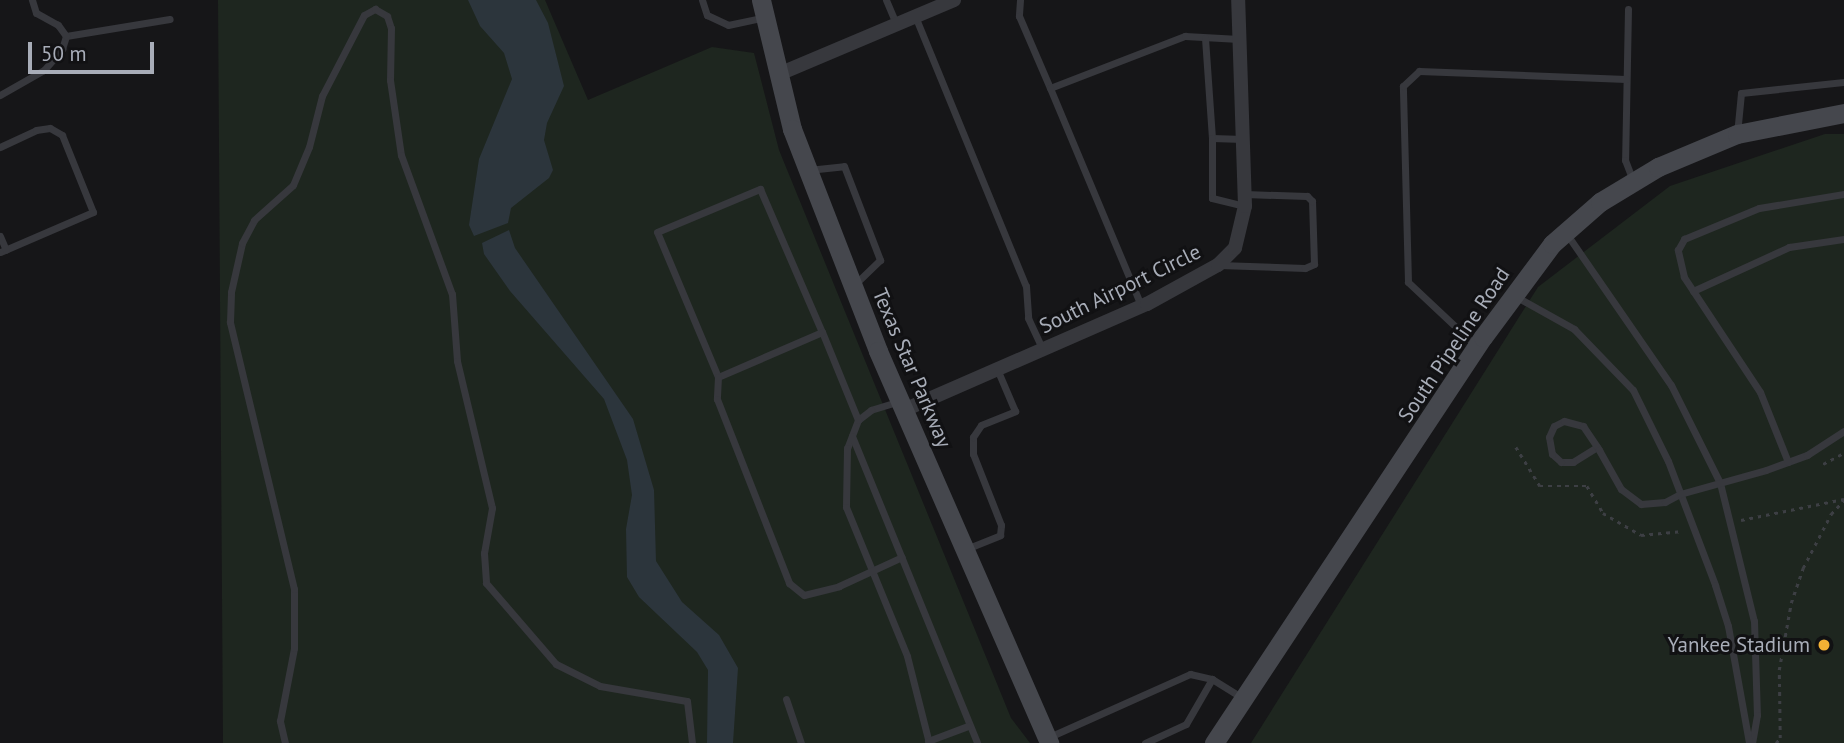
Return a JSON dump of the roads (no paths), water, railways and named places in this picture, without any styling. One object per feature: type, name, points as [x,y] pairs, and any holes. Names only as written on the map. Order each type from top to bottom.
[{"type":"street","points":[[779,74],[954,0]]},
{"type":"street","name":"South Airport Circle","points":[[902,405],[998,369],[1141,306],[1218,265],[1235,248],[1245,200],[1238,0]]},
{"type":"street","name":"Texas Star Parkway","points":[[763,9],[792,129],[853,286],[1048,741]]},
{"type":"street","name":"South Pipeline Road","points":[[1214,743],[1477,347],[1565,232],[1600,202],[1634,182],[1737,134],[1844,113]]},
{"type":"lane","points":[[32,0],[36,13],[58,25],[66,36]]},
{"type":"lane","points":[[702,0],[707,15],[728,25],[763,9]]},
{"type":"lane","points":[[886,0],[896,25]]},
{"type":"lane","points":[[1028,0],[1020,2],[1019,16],[1141,306]]},
{"type":"lane","points":[[285,743],[280,721],[294,648],[294,589],[230,322],[231,292],[242,243],[254,220],[293,185],[322,96],[364,15],[375,9],[387,16],[391,28],[390,80],[401,155],[452,294],[457,361],[492,508],[484,553],[486,583],[556,664],[600,686],[688,701],[692,743]]},
{"type":"lane","points":[[1628,9],[1625,160],[1634,182]]},
{"type":"lane","points":[[915,16],[1026,286],[1028,317],[1043,349]]},
{"type":"lane","points":[[66,36],[170,19]]},
{"type":"lane","points":[[0,94],[44,70],[62,49],[66,36]]},
{"type":"lane","points":[[1050,88],[1185,36],[1240,40]]},
{"type":"lane","points":[[1205,37],[1212,138],[1212,198],[1245,200],[1307,196],[1312,201],[1314,264],[1305,268],[1218,265]]},
{"type":"lane","points":[[1477,347],[1408,282],[1403,86],[1419,72],[1626,79]]},
{"type":"lane","points":[[1737,134],[1741,93],[1844,82]]},
{"type":"lane","points":[[0,147],[36,130],[50,128],[62,135],[93,212],[3,251],[0,236]]},
{"type":"lane","points":[[1212,138],[1244,139]]},
{"type":"lane","points":[[808,170],[844,166],[880,260],[853,286]]},
{"type":"lane","points":[[858,420],[760,189],[657,232],[718,377],[717,399],[789,583],[804,595],[839,586],[902,557]]},
{"type":"lane","points":[[1788,462],[1760,392],[1693,291],[1678,263],[1678,250],[1684,239],[1759,208],[1844,194]]},
{"type":"lane","points":[[1565,232],[1671,385],[1720,483],[1754,621],[1758,715],[1751,743]]},
{"type":"lane","points":[[1693,291],[1786,248],[1844,239]]},
{"type":"lane","points":[[1514,296],[1574,329],[1633,390],[1680,494],[1728,626],[1751,743]]},
{"type":"lane","points":[[718,377],[822,332]]},
{"type":"lane","points":[[966,549],[1000,535],[1002,525],[973,454],[973,438],[981,425],[1015,411],[998,369]]},
{"type":"lane","points":[[902,405],[871,410],[858,420],[847,448],[846,507],[869,570],[889,606],[907,656],[929,742],[968,726]]},
{"type":"lane","points":[[1597,447],[1573,462],[1561,462],[1552,454],[1549,437],[1554,426],[1571,420],[1583,426],[1597,447],[1621,489],[1641,504],[1665,502],[1680,494],[1788,462],[1836,440],[1844,431]]},
{"type":"lane","points":[[852,435],[977,743]]},
{"type":"lane","points":[[1048,741],[1190,674],[1212,679],[1244,699]]},
{"type":"lane","points":[[1145,743],[1186,724],[1212,679]]},
{"type":"lane","points":[[786,699],[801,743]]},
{"type":"place","name":"Yankee Stadium","points":[[1824,645]]}]
